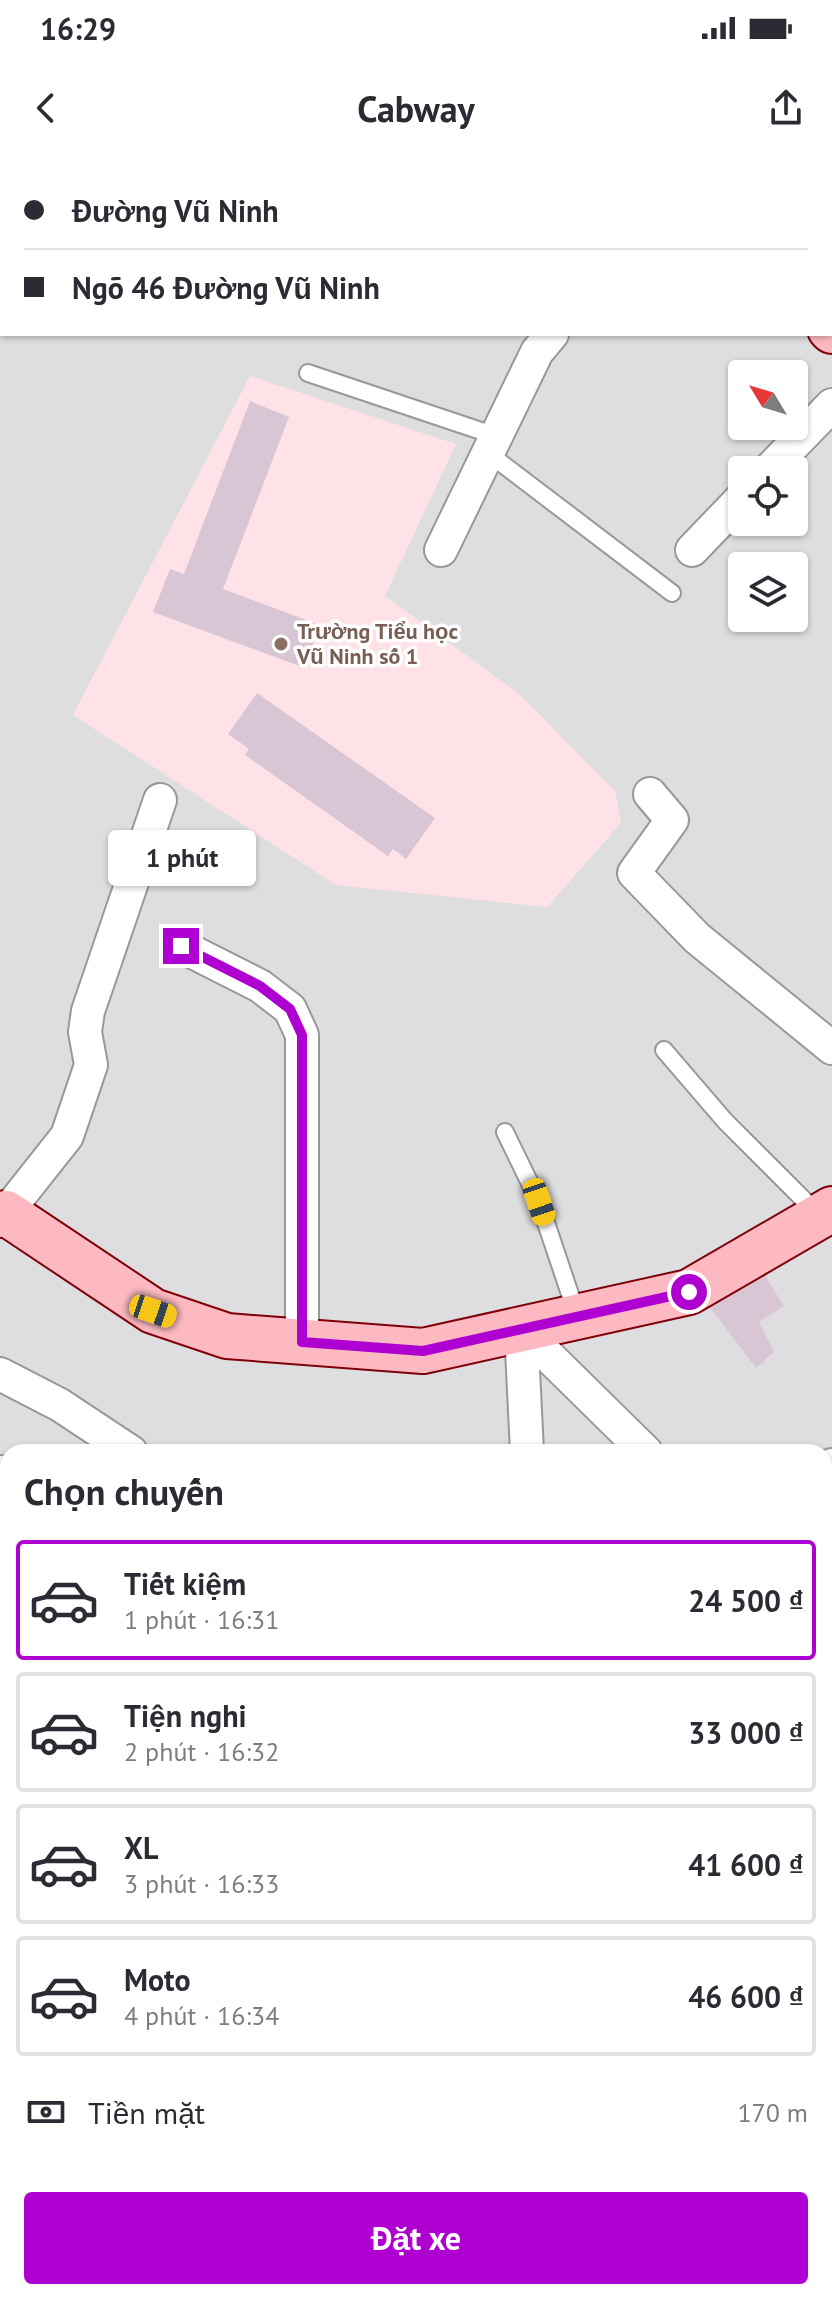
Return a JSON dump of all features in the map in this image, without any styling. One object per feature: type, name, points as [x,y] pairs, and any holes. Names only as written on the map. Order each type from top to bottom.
[{"type":"street","points":[[441,550],[537,352],[550,336]]},
{"type":"street","points":[[783,456],[832,405]]},
{"type":"street","points":[[692,550],[728,513]]},
{"type":"street","points":[[650,794],[672,820],[634,873],[718,956],[832,1048]]},
{"type":"street","points":[[160,800],[88,1011],[85,1032],[91,1065],[67,1136],[3,1214],[153,1311],[227,1336],[423,1351],[689,1292],[829,1211]]},
{"type":"street","points":[[181,946],[260,986],[290,1009],[302,1035],[302,1342]]},
{"type":"street","points":[[521,1329],[527,1444]]},
{"type":"street","points":[[521,1329],[638,1444]]},
{"type":"street","points":[[0,1374],[60,1405],[119,1444]]},
{"type":"lane","points":[[308,373],[492,444],[672,593]]},
{"type":"lane","points":[[664,1050],[725,1121],[829,1211]]},
{"type":"lane","points":[[505,1132],[539,1202],[577,1317]]},
{"type":"shaded area","points":[[0,336],[832,336],[832,1444],[0,1444]]},
{"type":"shaded area","name":"Trường Tiểu học Vũ Ninh số 1","points":[[250,376],[456,444],[385,596],[518,693],[615,791],[621,823],[547,907],[336,885],[73,715]]},
{"type":"building","points":[[250,401],[289,417],[223,589],[320,625],[305,668],[153,612],[170,569],[184,574]]},
{"type":"building","points":[[257,693],[435,818],[406,859],[393,849],[388,856],[245,755],[249,749],[228,734]]},
{"type":"building","points":[[757,1263],[784,1306],[759,1322],[774,1352],[756,1368],[704,1299]]},
{"type":"place","name":"Trường Tiểu học Vũ Ninh số 1","points":[[281,644]]},
{"type":"route","points":[[181,946],[260,986],[290,1009],[302,1035],[302,1342],[423,1351],[689,1292]]}]
